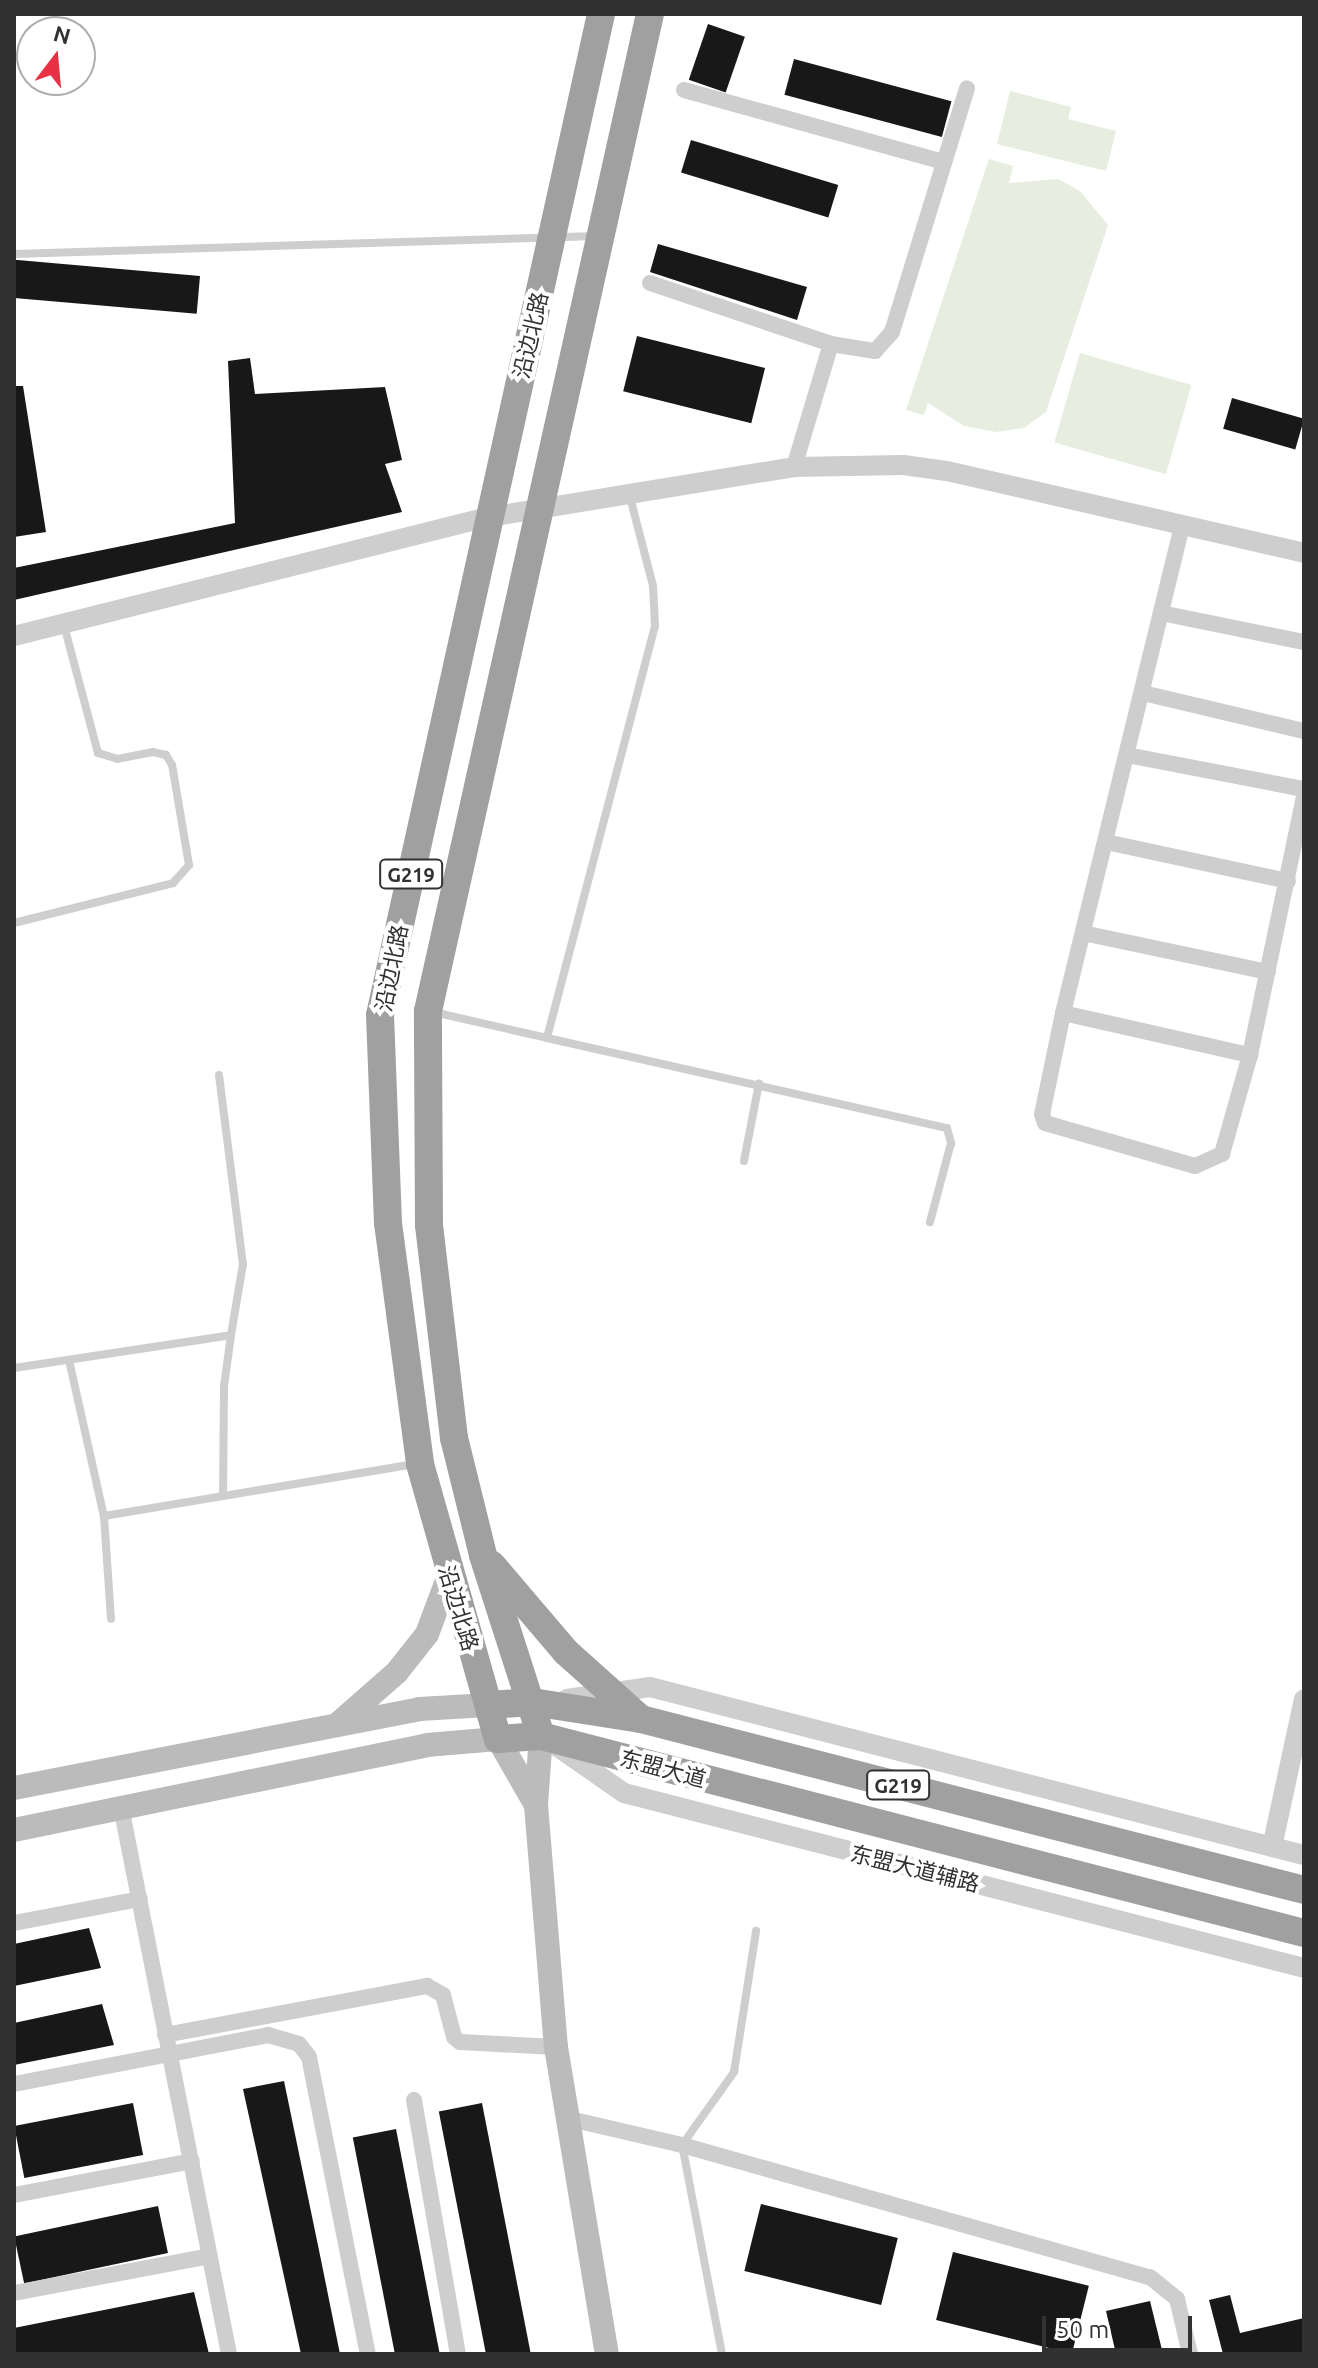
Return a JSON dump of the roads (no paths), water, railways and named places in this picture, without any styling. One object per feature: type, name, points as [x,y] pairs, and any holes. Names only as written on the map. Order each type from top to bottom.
[{"type":"highway","name":"沿边北路","points":[[498,1739],[448,1578],[420,1464],[388,1223],[380,1015],[601,14]]},
{"type":"highway","name":"沿边北路","points":[[541,1736],[483,1555],[454,1438],[429,1225],[428,1011],[650,14]]},
{"type":"highway","points":[[483,1555],[566,1652],[641,1719]]},
{"type":"highway","name":"东盟大道","points":[[489,1705],[532,1702],[641,1719],[1304,1890]]},
{"type":"highway","name":"东盟大道","points":[[498,1739],[541,1736],[1304,1933]]},
{"type":"main road","points":[[337,1725],[397,1672],[427,1634],[448,1578]]},
{"type":"main road","name":"东盟大道","points":[[14,1788],[419,1709],[489,1705]]},
{"type":"main road","points":[[541,1736],[536,1805],[556,2047],[607,2354]]},
{"type":"main road","points":[[498,1739],[536,1805]]},
{"type":"main road","name":"东盟大道","points":[[14,1830],[427,1745],[498,1739]]},
{"type":"street","points":[[650,283],[831,344],[866,351],[884,347],[967,88]]},
{"type":"street","points":[[684,90],[944,162]]},
{"type":"street","points":[[794,467],[831,344]]},
{"type":"street","points":[[14,636],[489,517],[630,497],[794,467],[903,465],[947,471],[1304,553]]},
{"type":"street","points":[[1182,526],[1063,1013],[1042,1114],[1045,1123],[1195,1166],[1222,1154],[1250,1055],[1304,796]]},
{"type":"street","points":[[1161,613],[1304,642]]},
{"type":"street","points":[[1143,693],[1304,731]]},
{"type":"street","points":[[1127,755],[1304,789]]},
{"type":"street","points":[[1106,842],[1288,881]]},
{"type":"street","points":[[1083,933],[1268,972]]},
{"type":"street","points":[[1063,1013],[1250,1055]]},
{"type":"street","points":[[532,1702],[616,1696],[650,1687],[1304,1855]]},
{"type":"street","points":[[1272,1847],[1304,1699]]},
{"type":"street","name":"东盟大道辅路","points":[[541,1736],[624,1793],[1304,1968]]},
{"type":"street","points":[[121,1807],[229,2354]]},
{"type":"street","points":[[14,1923],[140,1899]]},
{"type":"street","points":[[165,2035],[427,1986],[443,1995],[454,2037],[460,2042],[556,2047]]},
{"type":"street","points":[[14,2084],[268,2035],[285,2036],[309,2057],[368,2354]]},
{"type":"street","points":[[414,2100],[458,2354]]},
{"type":"street","points":[[570,2119],[682,2145],[1150,2277],[1177,2299],[1190,2354]]},
{"type":"street","points":[[14,2195],[192,2161]]},
{"type":"street","points":[[14,2293],[210,2256]]},
{"type":"lane","points":[[14,254],[552,234],[601,236]]},
{"type":"lane","points":[[547,1038],[655,626],[653,586],[630,497]]},
{"type":"lane","points":[[14,923],[173,883],[189,865],[172,765],[166,755],[153,752],[118,759],[98,753],[63,625]]},
{"type":"lane","points":[[428,1011],[759,1083],[947,1128],[951,1143],[930,1222]]},
{"type":"lane","points":[[219,1075],[243,1264],[224,1386],[223,1493]]},
{"type":"lane","points":[[744,1161],[759,1083]]},
{"type":"lane","points":[[14,1368],[231,1335]]},
{"type":"lane","points":[[69,1360],[104,1516],[111,1619]]},
{"type":"lane","points":[[104,1516],[223,1493],[420,1464]]},
{"type":"lane","points":[[722,2354],[682,2145],[734,2072],[756,1931]]}]
